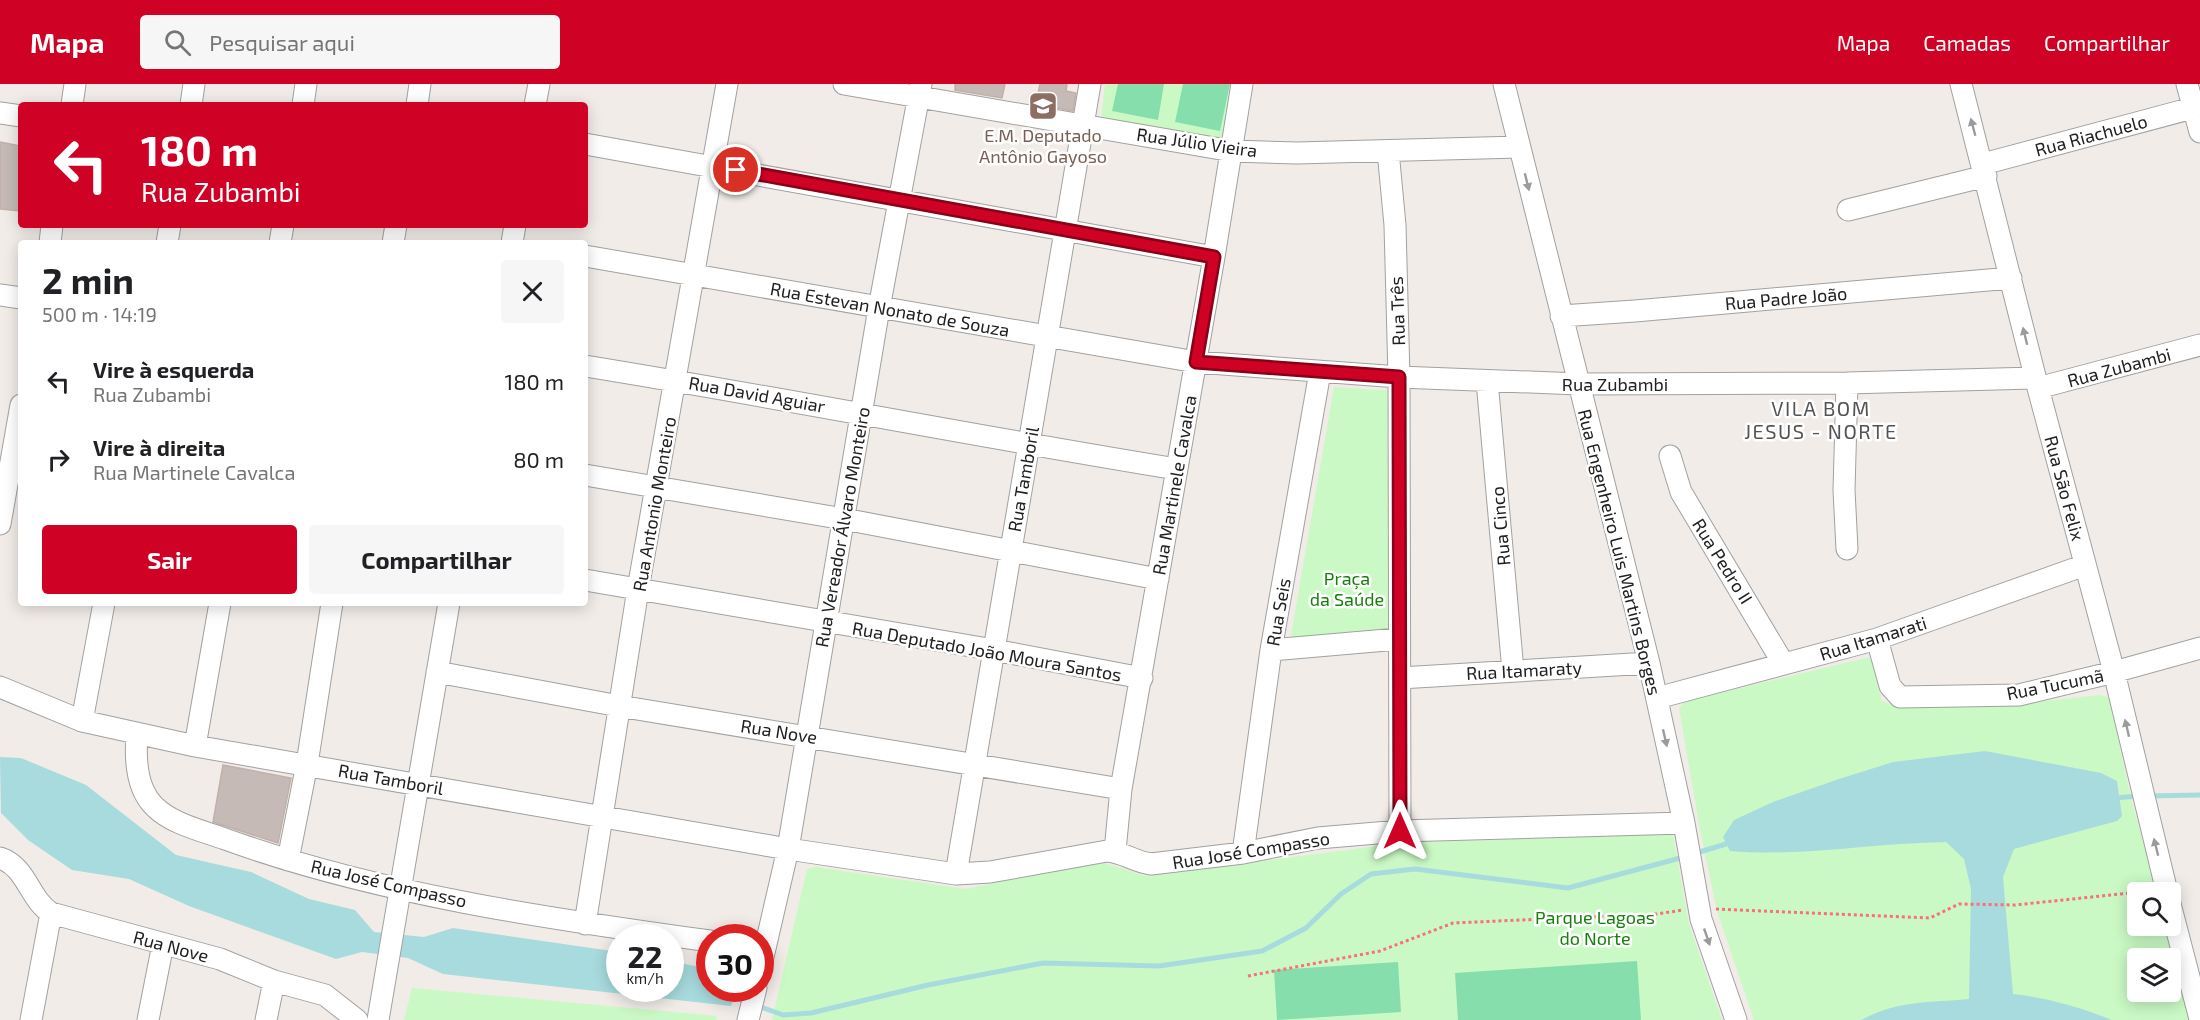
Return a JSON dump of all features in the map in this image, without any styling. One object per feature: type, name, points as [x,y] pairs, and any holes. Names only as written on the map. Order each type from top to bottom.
[{"type":"street","points":[[72,102],[75,84]]},
{"type":"street","points":[[191,102],[194,84]]},
{"type":"street","points":[[303,102],[306,84]]},
{"type":"street","points":[[417,102],[420,84]]},
{"type":"street","points":[[536,102],[539,84]]},
{"type":"street","name":"Rua Antonio Monteiro","points":[[585,924],[638,589],[658,487],[727,84]]},
{"type":"street","name":"Rua Júlio Vieira","points":[[844,84],[920,91],[1083,125],[1232,151],[1297,153],[1519,147]]},
{"type":"street","name":"Rua Tamboril","points":[[956,874],[973,763],[1090,84]]},
{"type":"street","name":"Rua Martinele Cavalca","points":[[1115,851],[1121,789],[1142,678],[1242,84]]},
{"type":"street","name":"Rua Engenheiro Luis Martins Borges","points":[[1504,84],[1649,663],[1686,830],[1699,908],[1736,1020]]},
{"type":"street","name":"Rua São Felix","points":[[1961,84],[2114,672],[2165,882]]},
{"type":"street","points":[[2187,84],[2197,106],[2200,132]]},
{"type":"street","name":"Rua Vereador Álvaro Monteiro","points":[[769,924],[788,849],[879,308],[920,91]]},
{"type":"street","name":"Rua Riachuelo","points":[[1848,210],[2197,106]]},
{"type":"street","points":[[0,113],[18,116]]},
{"type":"street","points":[[588,144],[713,165],[1214,257]]},
{"type":"street","name":"Rua Três","points":[[1388,151],[1395,225],[1399,377],[1400,831]]},
{"type":"street","name":"Rua Estevan Nonato de Souza","points":[[588,256],[1196,362]]},
{"type":"street","name":"Rua Padre João","points":[[1561,316],[1668,309],[2011,278]]},
{"type":"street","points":[[0,295],[18,298]]},
{"type":"street","name":"Rua Zubambi","points":[[1196,362],[1399,377],[1579,384],[2037,383],[2200,345]]},
{"type":"street","name":"Rua David Aguiar","points":[[588,366],[863,412],[1029,445],[1177,469]]},
{"type":"street","name":"Rua Seis","points":[[1243,853],[1271,650],[1320,372]]},
{"type":"street","name":"Rua Cinco","points":[[1486,381],[1513,671]]},
{"type":"street","points":[[1846,549],[1844,490],[1847,383]]},
{"type":"street","points":[[0,524],[9,485],[18,425]]},
{"type":"street","name":"Rua Pedro II","points":[[1670,456],[1681,492],[1783,663]]},
{"type":"street","points":[[588,475],[844,519],[1158,579]]},
{"type":"street","name":"Rua Itamarati","points":[[1657,698],[1877,639],[2085,565]]},
{"type":"street","name":"Rua Deputado João Moura Santos","points":[[588,581],[994,650],[1142,678]]},
{"type":"street","points":[[82,721],[103,606]]},
{"type":"street","points":[[195,746],[219,606]]},
{"type":"street","points":[[288,860],[307,764],[332,606]]},
{"type":"street","points":[[378,1020],[448,606]]},
{"type":"street","points":[[1271,650],[1398,639]]},
{"type":"street","name":"Rua Tucumã","points":[[1877,639],[1890,686],[1900,697],[2014,695],[2114,672],[2200,648]]},
{"type":"street","name":"Rua Itamaraty","points":[[1400,678],[1649,663]]},
{"type":"street","name":"Rua Nove","points":[[437,672],[619,706],[1121,789]]},
{"type":"street","name":"Rua Tamboril","points":[[0,687],[82,721],[137,735],[788,849]]},
{"type":"street","name":"Rua José Compasso","points":[[137,735],[137,765],[140,782],[155,808],[187,825],[288,860],[400,888],[585,924],[696,939]]},
{"type":"street","name":"Rua José Compasso","points":[[1115,851],[1138,862],[1151,864],[1243,853],[1318,838],[1400,831],[1686,830]]},
{"type":"street","points":[[788,849],[956,874],[990,872],[1115,851]]},
{"type":"street","points":[[0,858],[17,868],[51,913],[31,1020]]},
{"type":"street","name":"Rua Nove","points":[[51,913],[220,959],[274,981],[325,995],[357,1020]]},
{"type":"street","name":"Rua São Felix","points":[[2179,936],[2199,1010]]},
{"type":"street","points":[[148,1020],[163,944]]},
{"type":"street","points":[[267,1020],[274,981]]},
{"type":"street","points":[[748,1020],[752,1002]]},
{"type":"path","points":[[1248,976],[1380,951],[1453,923],[1657,914],[1699,908],[1930,918],[1959,904],[2015,905],[2127,898]]},
{"type":"green space","points":[[1105,84],[1230,84],[1222,143],[1101,120]]},
{"type":"green space","points":[[1118,84],[1164,84],[1158,120],[1112,111]]},
{"type":"green space","points":[[1183,84],[1230,84],[1220,131],[1175,122]]},
{"type":"green space","name":"Praça da Saúde","points":[[1334,387],[1394,391],[1393,634],[1290,641]]},
{"type":"green space","points":[[1870,657],[1882,701],[1897,706],[1985,707],[2101,695],[2109,698],[2132,802],[2154,882],[2127,882],[2127,936],[2169,936],[2172,948],[2127,948],[2127,1002],[2181,1002],[2181,982],[2191,1020],[1754,1020],[1717,911],[1700,830],[1679,708],[1685,701]]},
{"type":"green space","name":"Parque Lagoas do Norte","points":[[1673,834],[1689,924],[1722,1020],[772,1020],[807,869],[815,867],[966,889],[1091,863],[1105,863],[1145,876],[1401,843]]},
{"type":"green space","points":[[1637,961],[1641,1020],[1458,1020],[1455,973]]},
{"type":"green space","points":[[1398,962],[1401,1012],[1277,1020],[1274,970]]},
{"type":"green space","points":[[412,988],[717,1016],[716,1020],[404,1020]]},
{"type":"water","points":[[1985,751],[2101,773],[2117,781],[2122,816],[2117,821],[2014,849],[2003,877],[2013,994],[2064,1004],[2112,1020],[1861,1020],[1901,1006],[1969,999],[1971,889],[1964,859],[1946,842],[1811,851],[1757,852],[1730,851],[1723,837],[1734,820],[1773,802],[1839,779],[1893,762]]},
{"type":"water","points":[[0,757],[21,758],[86,785],[176,855],[251,872],[309,899],[355,910],[374,932],[424,937],[453,928],[606,950],[606,992],[443,974],[408,958],[362,952],[336,959],[189,906],[129,879],[72,870],[28,840],[1,813]]},
{"type":"water","points":[[684,964],[696,966],[696,1002],[732,1002],[731,1006],[684,1001]]},
{"type":"building","points":[[955,84],[1005,84],[1002,98],[955,90]]},
{"type":"building","points":[[1040,84],[1067,84],[1066,91],[1076,93],[1073,111],[1036,104]]},
{"type":"building","points":[[0,142],[18,145],[18,211],[0,209]]},
{"type":"building","points":[[223,765],[291,778],[278,843],[213,822]]},
{"type":"waterway","points":[[2148,796],[2200,795]]},
{"type":"waterway","points":[[2115,798],[2138,796]]},
{"type":"waterway","points":[[1693,854],[1726,844]]},
{"type":"waterway","points":[[758,1006],[783,1015],[811,1013],[928,985],[1043,963],[1159,966],[1262,951],[1306,928],[1341,894],[1371,874],[1415,869],[1568,888],[1684,857]]},
{"type":"place","name":"E.M. Deputado Antônio Gayoso","points":[[1043,106]]},
{"type":"district","name":"VILA BOM JESUS - NORTE","points":[[1821,420]]},
{"type":"route","points":[[736,170],[1214,257],[1196,362],[1399,377],[1400,831]]}]
